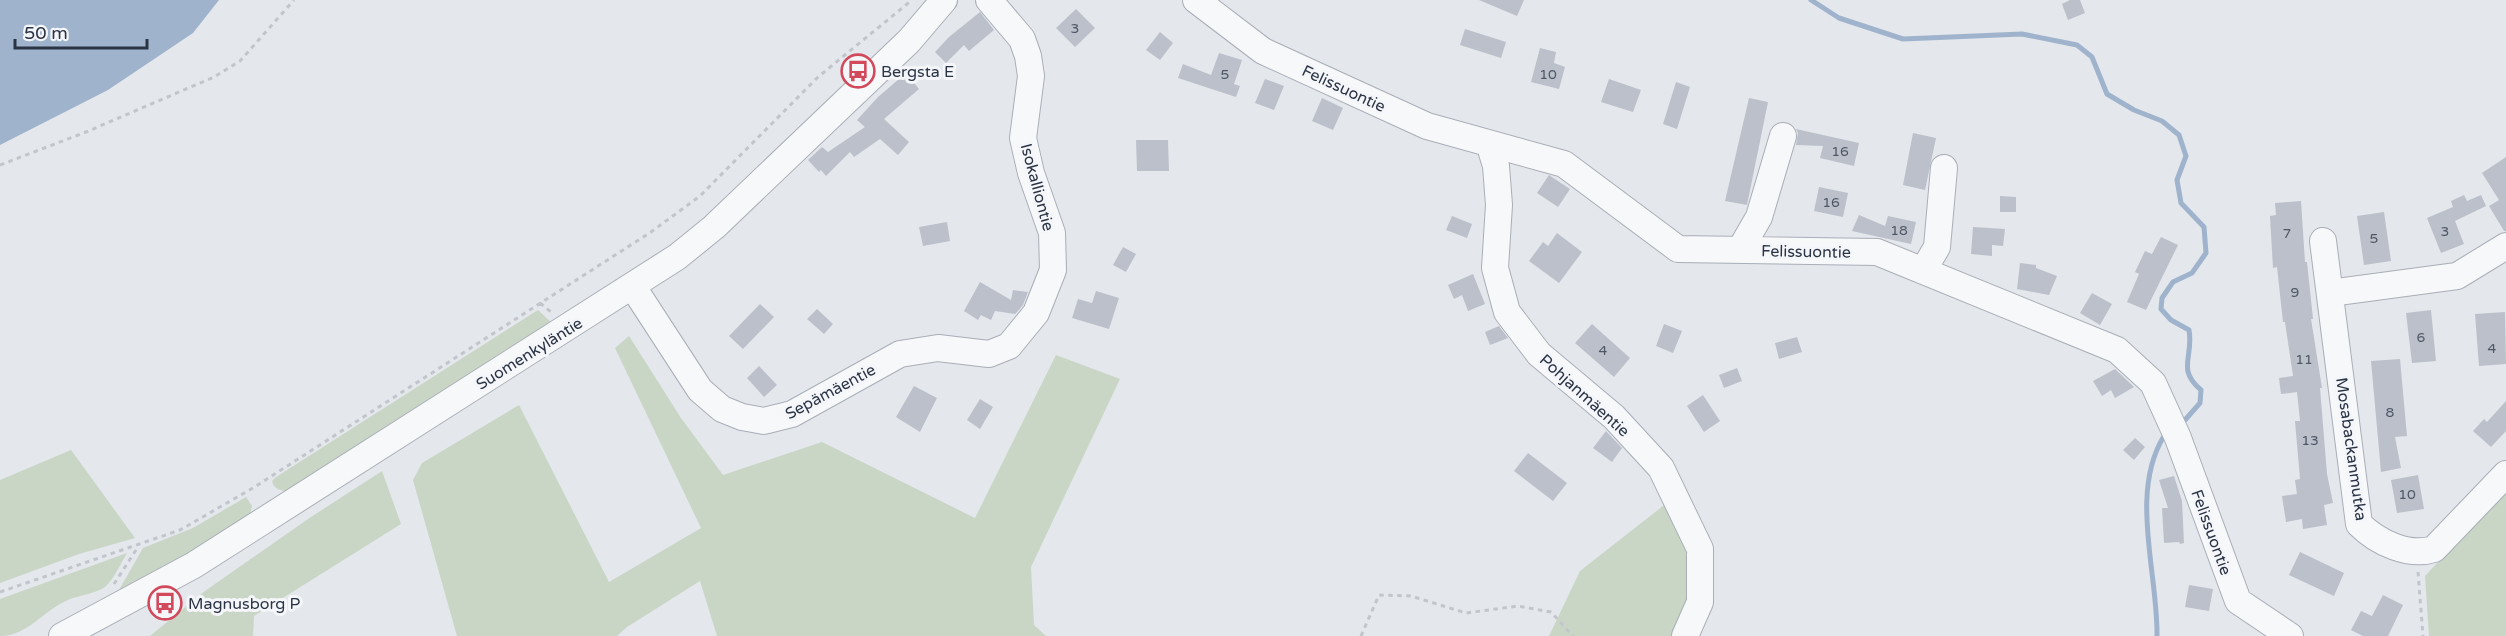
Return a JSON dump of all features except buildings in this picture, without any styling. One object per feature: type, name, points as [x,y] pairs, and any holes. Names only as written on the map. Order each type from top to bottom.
[{"type":"street","name":"Suomenkyläntie","points":[[62,636],[194,565],[677,257],[714,227],[909,41],[944,0]]},
{"type":"street","name":"Isokalliontie","points":[[988,0],[1022,39],[1028,56],[1031,76],[1023,138],[1052,233],[1053,270],[1036,313]]},
{"type":"street","name":"Felissuontie","points":[[1196,0],[1263,51],[1427,126],[1564,164],[1678,249],[1877,252],[2117,350],[2153,383],[2178,438],[2238,601],[2290,636]]},
{"type":"street","points":[[1740,250],[1759,217],[1783,136]]},
{"type":"street","name":"Pohjanmäentie","points":[[1489,143],[1496,166],[1499,205],[1495,268],[1507,312],[1539,354],[1614,417],[1661,468],[1700,549],[1700,602],[1685,636]]},
{"type":"street","points":[[1923,271],[1937,247],[1944,168]]},
{"type":"street","name":"Mosabackanmutka","points":[[2323,241],[2360,524],[2370,534],[2400,548],[2428,551]]},
{"type":"street","points":[[2330,294],[2457,276],[2506,246]]},
{"type":"street","name":"Sepämäentie","points":[[633,287],[700,390],[722,409],[742,417],[764,421],[792,414],[900,354],[938,348],[988,354],[1009,346],[1036,313]]},
{"type":"street","points":[[2428,551],[2506,474]]},
{"type":"path","points":[[0,165],[86,132],[214,77],[240,61],[294,0]]},
{"type":"path","points":[[0,592],[180,530],[253,488],[651,232],[700,195],[818,77],[912,0]]},
{"type":"path","points":[[2423,636],[2417,576],[2428,551]]},
{"type":"path","points":[[1361,636],[1378,596],[1411,596],[1466,613],[1518,606],[1551,612],[1573,636]]},
{"type":"green space","points":[[538,310],[556,327],[289,492],[274,486],[272,481],[276,477]]},
{"type":"green space","points":[[629,336],[681,418],[723,475],[822,442],[975,518],[1056,355],[1120,379],[1031,567],[1034,625],[1046,636],[717,636],[700,581],[627,627],[617,636],[457,636],[413,480],[422,463],[519,405],[609,582],[701,528],[615,348]]},
{"type":"green space","points":[[71,450],[135,538],[79,554],[0,583],[0,480]]},
{"type":"green space","points":[[382,471],[401,524],[254,616],[253,636],[150,636],[205,591]]},
{"type":"green space","points":[[2506,489],[2506,636],[2429,636],[2425,576]]},
{"type":"green space","points":[[246,497],[252,506],[250,514],[242,523],[154,573],[119,590],[143,548],[193,528]]},
{"type":"green space","points":[[1668,502],[1691,551],[1690,600],[1676,636],[1549,636],[1580,571]]},
{"type":"green space","points":[[127,553],[113,578],[104,588],[59,605],[19,632],[0,636],[0,599]]},
{"type":"water","points":[[0,0],[219,0],[193,33],[108,90],[0,145]]},
{"type":"waterway","points":[[1811,0],[1839,18],[1903,39],[2022,34],[2077,45],[2092,57],[2107,94],[2134,110],[2162,121],[2179,135],[2186,156],[2177,180],[2181,203],[2204,227],[2206,253],[2192,273],[2173,282],[2162,298],[2161,309],[2171,320],[2189,330],[2189,376],[2201,390],[2200,403],[2185,420]]},
{"type":"waterway","points":[[2157,636],[2147,508],[2148,482],[2154,458],[2164,436]]},
{"type":"place","name":"Bergsta E","points":[[858,71]]},
{"type":"place","name":"Magnusborg P","points":[[165,603]]}]
